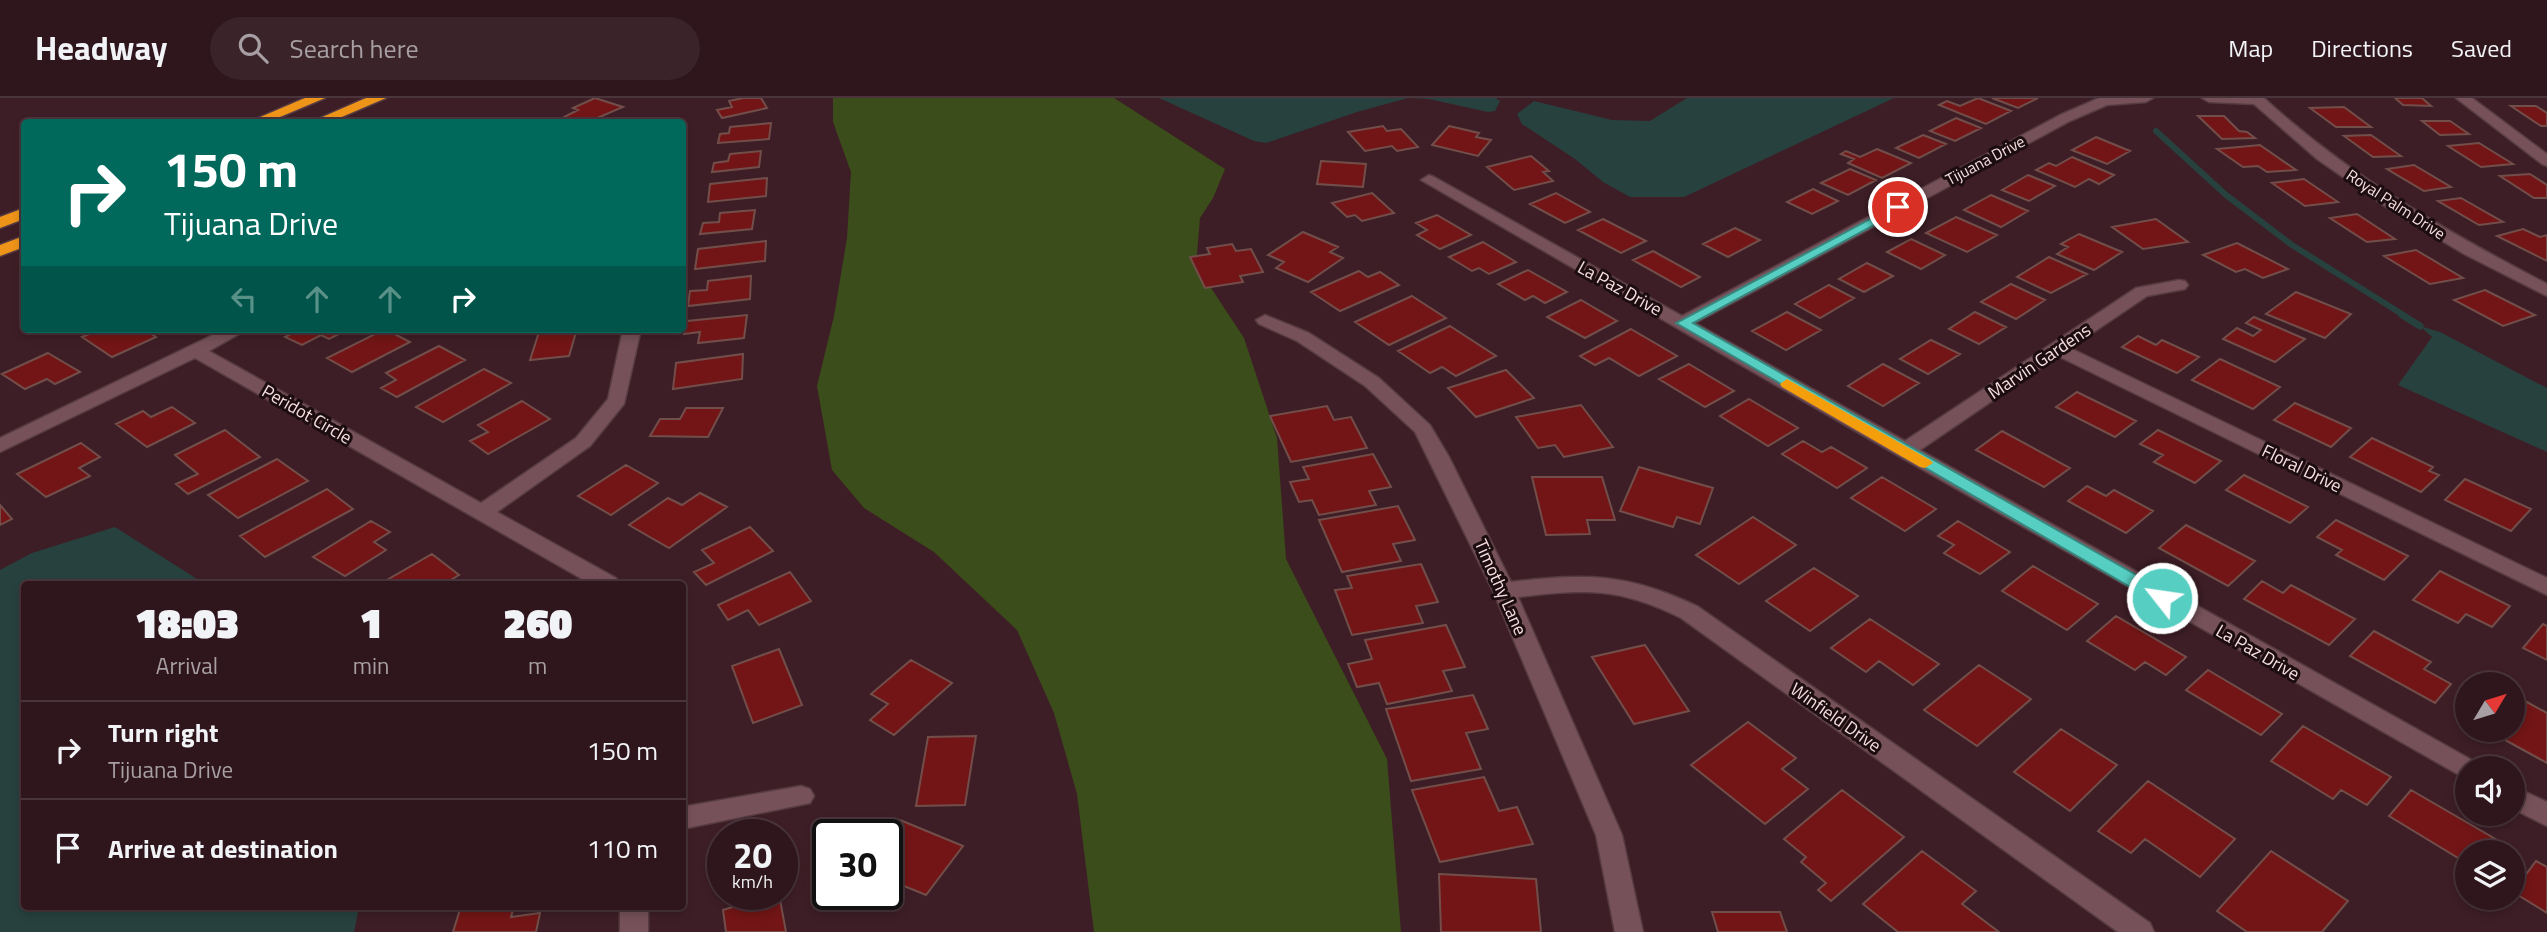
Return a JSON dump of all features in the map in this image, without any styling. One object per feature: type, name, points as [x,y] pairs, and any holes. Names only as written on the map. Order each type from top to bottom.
[{"type":"highway","points":[[264,119],[318,98]]},
{"type":"highway","points":[[326,119],[379,98]]},
{"type":"highway","points":[[0,223],[21,214]]},
{"type":"highway","points":[[0,251],[21,242]]},
{"type":"street","name":"Tijuana Drive","points":[[1683,323],[2065,118],[2104,101],[2146,98]]},
{"type":"street","points":[[2209,98],[2257,99]]},
{"type":"street","points":[[2463,98],[2547,161]]},
{"type":"street","name":"Royal Palm Drive","points":[[2257,99],[2317,150],[2376,193],[2460,245],[2547,291]]},
{"type":"street","name":"La Paz Drive","points":[[1429,180],[2455,763]]},
{"type":"street","name":"Marvin Gardens","points":[[1904,451],[2142,292],[2179,285]]},
{"type":"street","name":"Timothy Lane","points":[[1265,320],[1303,337],[1372,382],[1423,429],[1461,499],[1504,591],[1609,835],[1629,932]]},
{"type":"street","points":[[0,446],[231,333]]},
{"type":"street","points":[[481,513],[583,442],[617,400],[631,333]]},
{"type":"street","name":"Floral Drive","points":[[2057,349],[2547,587]]},
{"type":"street","name":"Peridot Circle","points":[[195,350],[603,581]]},
{"type":"street","name":"Winfield Drive","points":[[1504,591],[1587,582],[1622,585],[1656,595],[1689,612],[2140,932]]},
{"type":"street","points":[[686,817],[801,796]]},
{"type":"street","points":[[2525,803],[2547,815]]},
{"type":"street","points":[[634,910],[634,932]]},
{"type":"green space","points":[[833,98],[1114,98],[1225,169],[1213,198],[1200,218],[1196,265],[1244,338],[1277,438],[1286,559],[1387,759],[1401,932],[1094,932],[1077,794],[1054,713],[1017,630],[934,552],[864,508],[832,470],[817,386],[834,316],[847,238],[851,172],[833,122]]},
{"type":"water","points":[[1159,98],[1408,98],[1266,143],[1254,141]]},
{"type":"water","points":[[1408,98],[1496,98],[1500,101],[1495,111],[1488,112],[1429,99]]},
{"type":"water","points":[[1687,98],[1894,98],[1684,197],[1630,197],[1603,182],[1575,159],[1522,124],[1517,114],[1534,101],[1612,120],[1650,121]]},
{"type":"water","points":[[2420,326],[2440,332],[2547,388],[2547,452],[2398,385],[2432,337]]},
{"type":"water","points":[[115,527],[200,581],[21,581],[21,910],[358,910],[354,932],[0,932],[0,570],[32,553]]},
{"type":"building","points":[[595,98],[623,107],[595,119],[564,117],[578,110],[573,108]]},
{"type":"building","points":[[761,98],[767,108],[722,118],[717,110],[732,107],[729,101]]},
{"type":"building","points":[[1978,98],[2011,111],[1986,124],[1939,105],[1947,101],[1960,106]]},
{"type":"building","points":[[1992,98],[2038,98],[2018,108]]},
{"type":"building","points":[[2395,98],[2422,98],[2431,106],[2403,105]]},
{"type":"building","points":[[2511,106],[2536,106],[2547,113],[2547,126],[2541,126]]},
{"type":"building","points":[[2344,107],[2371,127],[2336,127],[2310,108]]},
{"type":"building","points":[[2198,116],[2224,116],[2239,131],[2247,132],[2255,138],[2222,139]]},
{"type":"building","points":[[1956,118],[1981,128],[1955,141],[1930,131]]},
{"type":"building","points":[[2422,121],[2450,121],[2469,134],[2440,135]]},
{"type":"building","points":[[771,123],[769,139],[718,143],[720,134],[729,133],[730,127]]},
{"type":"building","points":[[1383,126],[1387,131],[1401,129],[1418,147],[1397,151],[1392,146],[1365,151],[1348,132]]},
{"type":"building","points":[[1449,126],[1479,133],[1476,137],[1491,140],[1478,156],[1432,145]]},
{"type":"building","points":[[1923,135],[1946,144],[1919,158],[1896,148]]},
{"type":"building","points":[[2371,135],[2401,156],[2373,157],[2344,136]]},
{"type":"building","points":[[2096,137],[2130,151],[2107,164],[2072,150]]},
{"type":"building","points":[[2479,143],[2513,164],[2481,167],[2448,146]]},
{"type":"building","points":[[2260,145],[2296,170],[2267,172],[2258,166],[2243,167],[2217,149]]},
{"type":"building","points":[[1877,149],[1911,163],[1882,178],[1848,163],[1854,159],[1841,154],[1846,151],[1860,157]]},
{"type":"building","points":[[761,151],[759,167],[712,172],[714,163],[728,161],[730,154]]},
{"type":"building","points":[[1531,156],[1549,171],[1543,172],[1553,181],[1514,190],[1487,167]]},
{"type":"building","points":[[2072,157],[2114,175],[2099,184],[2089,179],[2075,187],[2036,170],[2049,163],[2056,166]]},
{"type":"building","points":[[1321,161],[1366,164],[1363,187],[1317,184]]},
{"type":"building","points":[[2414,165],[2451,187],[2424,191],[2387,169]]},
{"type":"building","points":[[1850,169],[1876,180],[1848,195],[1821,183]]},
{"type":"building","points":[[2530,174],[2547,185],[2547,198],[2534,198],[2500,176]]},
{"type":"building","points":[[2028,175],[2055,186],[2029,201],[2002,190]]},
{"type":"building","points":[[767,178],[766,196],[708,202],[710,184]]},
{"type":"building","points":[[2304,179],[2338,202],[2305,206],[2272,183]]},
{"type":"building","points":[[1813,189],[1838,201],[1812,214],[1787,202]]},
{"type":"building","points":[[1372,193],[1394,213],[1362,221],[1355,215],[1347,217],[1332,203]]},
{"type":"building","points":[[1556,193],[1590,212],[1565,223],[1530,204]]},
{"type":"building","points":[[1991,195],[2028,211],[2001,227],[1964,210]]},
{"type":"building","points":[[2461,198],[2503,222],[2479,225],[2438,201]]},
{"type":"building","points":[[755,210],[752,229],[700,234],[703,223],[719,222],[720,213]]},
{"type":"building","points":[[2357,214],[2395,239],[2367,242],[2330,218]]},
{"type":"building","points":[[1437,215],[1471,235],[1440,249],[1417,235],[1427,230],[1416,223]]},
{"type":"building","points":[[1956,217],[1997,235],[1967,252],[1926,233]]},
{"type":"building","points":[[1603,219],[1646,241],[1621,253],[1578,230]]},
{"type":"building","points":[[2156,219],[2188,242],[2143,249],[2112,227]]},
{"type":"building","points":[[1735,228],[1760,240],[1728,257],[1703,244]]},
{"type":"building","points":[[2523,229],[2540,237],[2547,235],[2547,261],[2497,236]]},
{"type":"building","points":[[1303,232],[1338,247],[1330,252],[1343,258],[1308,282],[1276,268],[1284,262],[1268,255]]},
{"type":"building","points":[[2079,234],[2122,252],[2094,270],[2057,254],[2068,247],[2061,244]]},
{"type":"building","points":[[1911,239],[1945,255],[1921,269],[1887,252]]},
{"type":"building","points":[[766,241],[765,261],[695,269],[698,249]]},
{"type":"building","points":[[1483,242],[1516,262],[1489,274],[1479,268],[1472,271],[1449,257]]},
{"type":"building","points":[[2237,243],[2288,269],[2263,278],[2245,269],[2236,272],[2203,255]]},
{"type":"building","points":[[1232,244],[1236,251],[1251,249],[1263,272],[1240,276],[1243,282],[1205,288],[1190,257],[1210,254],[1207,248]]},
{"type":"building","points":[[2416,250],[2463,278],[2430,284],[2384,256]]},
{"type":"building","points":[[1653,251],[1700,277],[1681,287],[1633,260]]},
{"type":"building","points":[[2049,257],[2087,274],[2051,293],[2017,277]]},
{"type":"building","points":[[1867,263],[1893,276],[1864,292],[1839,279]]},
{"type":"building","points":[[1528,270],[1567,292],[1545,303],[1533,296],[1525,300],[1498,284]]},
{"type":"building","points":[[1359,271],[1368,277],[1380,272],[1399,285],[1340,311],[1311,292]]},
{"type":"building","points":[[751,276],[750,299],[688,306],[690,291],[707,290],[708,281]]},
{"type":"building","points":[[2011,284],[2045,300],[2016,319],[1981,302]]},
{"type":"building","points":[[1829,285],[1854,298],[1820,318],[1795,304]]},
{"type":"building","points":[[2485,290],[2535,315],[2503,326],[2454,300]]},
{"type":"building","points":[[2296,292],[2351,314],[2325,338],[2266,314]]},
{"type":"building","points":[[1412,296],[1446,318],[1389,345],[1355,322]]},
{"type":"building","points":[[1581,300],[1617,321],[1585,338],[1547,317]]},
{"type":"building","points":[[1787,312],[1821,330],[1786,350],[1752,331]]},
{"type":"building","points":[[1975,312],[2006,327],[1979,344],[1949,329]]},
{"type":"building","points":[[747,315],[744,338],[698,343],[700,332],[684,334],[687,321]]},
{"type":"building","points":[[2254,317],[2305,339],[2275,362],[2223,339],[2237,328],[2253,336],[2261,330],[2246,323]]},
{"type":"building","points":[[1450,326],[1496,356],[1456,376],[1442,367],[1430,373],[1398,351]]},
{"type":"building","points":[[1631,329],[1677,356],[1639,376],[1609,358],[1595,365],[1580,356]]},
{"type":"building","points":[[92,333],[150,333],[156,337],[112,357],[82,337]]},
{"type":"building","points":[[292,333],[341,333],[329,339],[321,335],[302,345],[285,337]]},
{"type":"building","points":[[377,333],[393,333],[410,342],[352,372],[327,358]]},
{"type":"building","points":[[539,333],[576,333],[569,356],[530,360]]},
{"type":"building","points":[[2138,336],[2156,345],[2162,340],[2199,357],[2177,373],[2122,347]]},
{"type":"building","points":[[1931,340],[1960,354],[1928,374],[1900,359]]},
{"type":"building","points":[[439,346],[465,360],[397,397],[381,388],[396,380],[386,373]]},
{"type":"building","points":[[48,353],[80,372],[55,384],[47,379],[25,389],[2,374]]},
{"type":"building","points":[[743,354],[742,379],[673,389],[676,363]]},
{"type":"building","points":[[2220,359],[2280,387],[2253,409],[2192,380]]},
{"type":"building","points":[[1689,364],[1734,391],[1705,407],[1659,379]]},
{"type":"building","points":[[1883,364],[1919,383],[1883,406],[1848,386]]},
{"type":"building","points":[[484,369],[511,383],[443,422],[416,407]]},
{"type":"building","points":[[1506,370],[1534,398],[1476,417],[1448,388]]},
{"type":"building","points":[[2077,392],[2136,421],[2115,437],[2056,407]]},
{"type":"building","points":[[1749,399],[1798,428],[1768,446],[1720,416]]},
{"type":"building","points":[[522,401],[550,419],[488,454],[470,441],[488,432],[478,425]]},
{"type":"building","points":[[2295,403],[2351,428],[2331,447],[2274,420]]},
{"type":"building","points":[[1581,405],[1613,447],[1564,457],[1555,445],[1538,448],[1516,417]]},
{"type":"building","points":[[1327,406],[1334,420],[1351,417],[1367,448],[1291,462],[1270,416]]},
{"type":"building","points":[[172,407],[195,423],[147,447],[116,424],[143,411],[151,417]]},
{"type":"building","points":[[686,408],[723,408],[708,437],[650,436],[660,419],[680,419]]},
{"type":"building","points":[[225,430],[260,457],[188,494],[176,484],[198,474],[175,455]]},
{"type":"building","points":[[2158,430],[2221,461],[2195,483],[2154,462],[2163,455],[2140,444]]},
{"type":"building","points":[[2002,431],[2070,468],[2044,487],[1976,450]]},
{"type":"building","points":[[2372,438],[2433,467],[2429,471],[2439,475],[2421,492],[2350,457]]},
{"type":"building","points":[[1803,441],[1822,452],[1831,447],[1867,468],[1837,488],[1782,454]]},
{"type":"building","points":[[81,443],[100,457],[79,468],[90,476],[46,497],[17,474]]},
{"type":"building","points":[[1373,454],[1391,487],[1369,491],[1376,505],[1319,515],[1312,500],[1299,502],[1290,482],[1309,479],[1303,467]]},
{"type":"building","points":[[277,459],[308,481],[238,518],[208,495]]},
{"type":"building","points":[[626,465],[658,483],[611,515],[578,496]]},
{"type":"building","points":[[1639,467],[1713,488],[1700,524],[1677,517],[1673,527],[1620,511]]},
{"type":"building","points":[[2244,475],[2308,507],[2290,523],[2226,490]]},
{"type":"building","points":[[1532,477],[1602,477],[1615,520],[1587,520],[1590,534],[1546,535]]},
{"type":"building","points":[[1882,477],[1936,509],[1905,531],[1851,498]]},
{"type":"building","points":[[2465,479],[2531,509],[2511,531],[2445,500]]},
{"type":"building","points":[[2087,486],[2106,496],[2114,490],[2153,511],[2126,533],[2068,501]]},
{"type":"building","points":[[327,489],[353,509],[265,557],[240,536]]},
{"type":"building","points":[[700,493],[727,507],[669,548],[629,525],[668,498],[682,505]]},
{"type":"building","points":[[0,505],[12,519],[0,525]]},
{"type":"building","points":[[1398,506],[1415,540],[1393,544],[1401,561],[1342,572],[1319,520]]},
{"type":"building","points":[[1753,517],[1796,545],[1739,584],[1696,555]]},
{"type":"building","points":[[2336,520],[2408,556],[2384,580],[2336,555],[2342,550],[2317,537]]},
{"type":"building","points":[[371,521],[390,532],[374,542],[386,550],[345,576],[313,557]]},
{"type":"building","points":[[1958,521],[2010,552],[1980,574],[1944,553],[1954,545],[1938,536]]},
{"type":"building","points":[[2186,525],[2255,561],[2228,586],[2159,548]]},
{"type":"building","points":[[750,527],[773,551],[706,585],[694,572],[714,563],[702,550]]},
{"type":"building","points":[[432,554],[459,575],[449,581],[385,581]]},
{"type":"building","points":[[1421,564],[1438,602],[1416,606],[1423,623],[1352,635],[1335,590],[1352,588],[1347,576]]},
{"type":"building","points":[[2033,566],[2098,604],[2067,630],[2002,591]]},
{"type":"building","points":[[1814,568],[1858,596],[1810,631],[1766,601]]},
{"type":"building","points":[[2440,571],[2510,606],[2492,627],[2466,614],[2458,623],[2413,600]]},
{"type":"building","points":[[790,572],[811,601],[759,625],[748,610],[728,620],[718,605]]},
{"type":"building","points":[[2262,581],[2283,593],[2291,585],[2355,619],[2329,645],[2244,599]]},
{"type":"building","points":[[2116,616],[2186,657],[2166,675],[2145,662],[2135,670],[2087,641]]},
{"type":"building","points":[[1870,619],[1939,664],[1913,685],[1879,661],[1866,672],[1831,648]]},
{"type":"building","points":[[2543,624],[2547,626],[2547,660],[2523,648]]},
{"type":"building","points":[[1446,625],[1465,667],[1443,671],[1452,691],[1387,704],[1379,683],[1357,687],[1348,664],[1372,659],[1365,640]]},
{"type":"building","points":[[2374,631],[2431,662],[2424,669],[2451,684],[2435,703],[2350,656]]},
{"type":"building","points":[[1645,645],[1689,711],[1634,724],[1592,657]]},
{"type":"building","points":[[779,649],[802,705],[753,723],[732,666]]},
{"type":"building","points":[[911,660],[952,683],[894,735],[870,720],[888,704],[871,694]]},
{"type":"building","points":[[1979,665],[2031,699],[1977,746],[1924,710]]},
{"type":"building","points":[[2208,670],[2282,714],[2261,735],[2186,690]]},
{"type":"building","points":[[1473,695],[1488,729],[1466,733],[1481,769],[1411,781],[1386,709]]},
{"type":"building","points":[[2525,701],[2547,713],[2547,763],[2509,742],[2525,742]]},
{"type":"building","points":[[1748,722],[1796,758],[1782,769],[1808,789],[1765,824],[1691,765]]},
{"type":"building","points":[[2303,726],[2391,777],[2367,805],[2341,790],[2333,799],[2271,761]]},
{"type":"building","points":[[2061,729],[2117,765],[2070,811],[2014,772]]},
{"type":"building","points":[[976,736],[965,805],[916,806],[928,737]]},
{"type":"building","points":[[1484,777],[1499,811],[1517,807],[1533,844],[1440,862],[1412,790]]},
{"type":"building","points":[[2148,781],[2235,839],[2200,877],[2145,839],[2131,853],[2098,831]]},
{"type":"building","points":[[1842,790],[1904,837],[1831,901],[1818,890],[1826,883],[1801,862],[1806,857],[1784,839]]},
{"type":"building","points":[[2411,790],[2455,816],[2455,826],[2473,826],[2497,840],[2455,840],[2455,856],[2389,816]]},
{"type":"building","points":[[903,821],[963,846],[926,895],[903,886]]},
{"type":"building","points":[[1922,851],[1976,891],[1962,904],[1999,932],[1898,932],[1863,904]]},
{"type":"building","points":[[2271,851],[2348,901],[2322,932],[2247,932],[2217,911]]},
{"type":"building","points":[[2536,861],[2547,867],[2547,913],[2525,899],[2525,876]]},
{"type":"building","points":[[1439,874],[1536,879],[1541,932],[1441,932]]},
{"type":"building","points":[[460,910],[513,910],[511,917],[540,913],[536,932],[453,932]]},
{"type":"building","points":[[723,910],[782,910],[786,932],[726,932]]},
{"type":"building","points":[[1712,912],[1780,912],[1787,932],[1718,932]]},
{"type":"waterway","points":[[2156,131],[2226,195],[2292,245],[2405,316]]},
{"type":"waterway","points":[[2402,315],[2420,326]]},
{"type":"slow traffic","points":[[1787,384],[1925,463]]},
{"type":"route","points":[[1898,207],[1683,323],[2162,598]]}]
